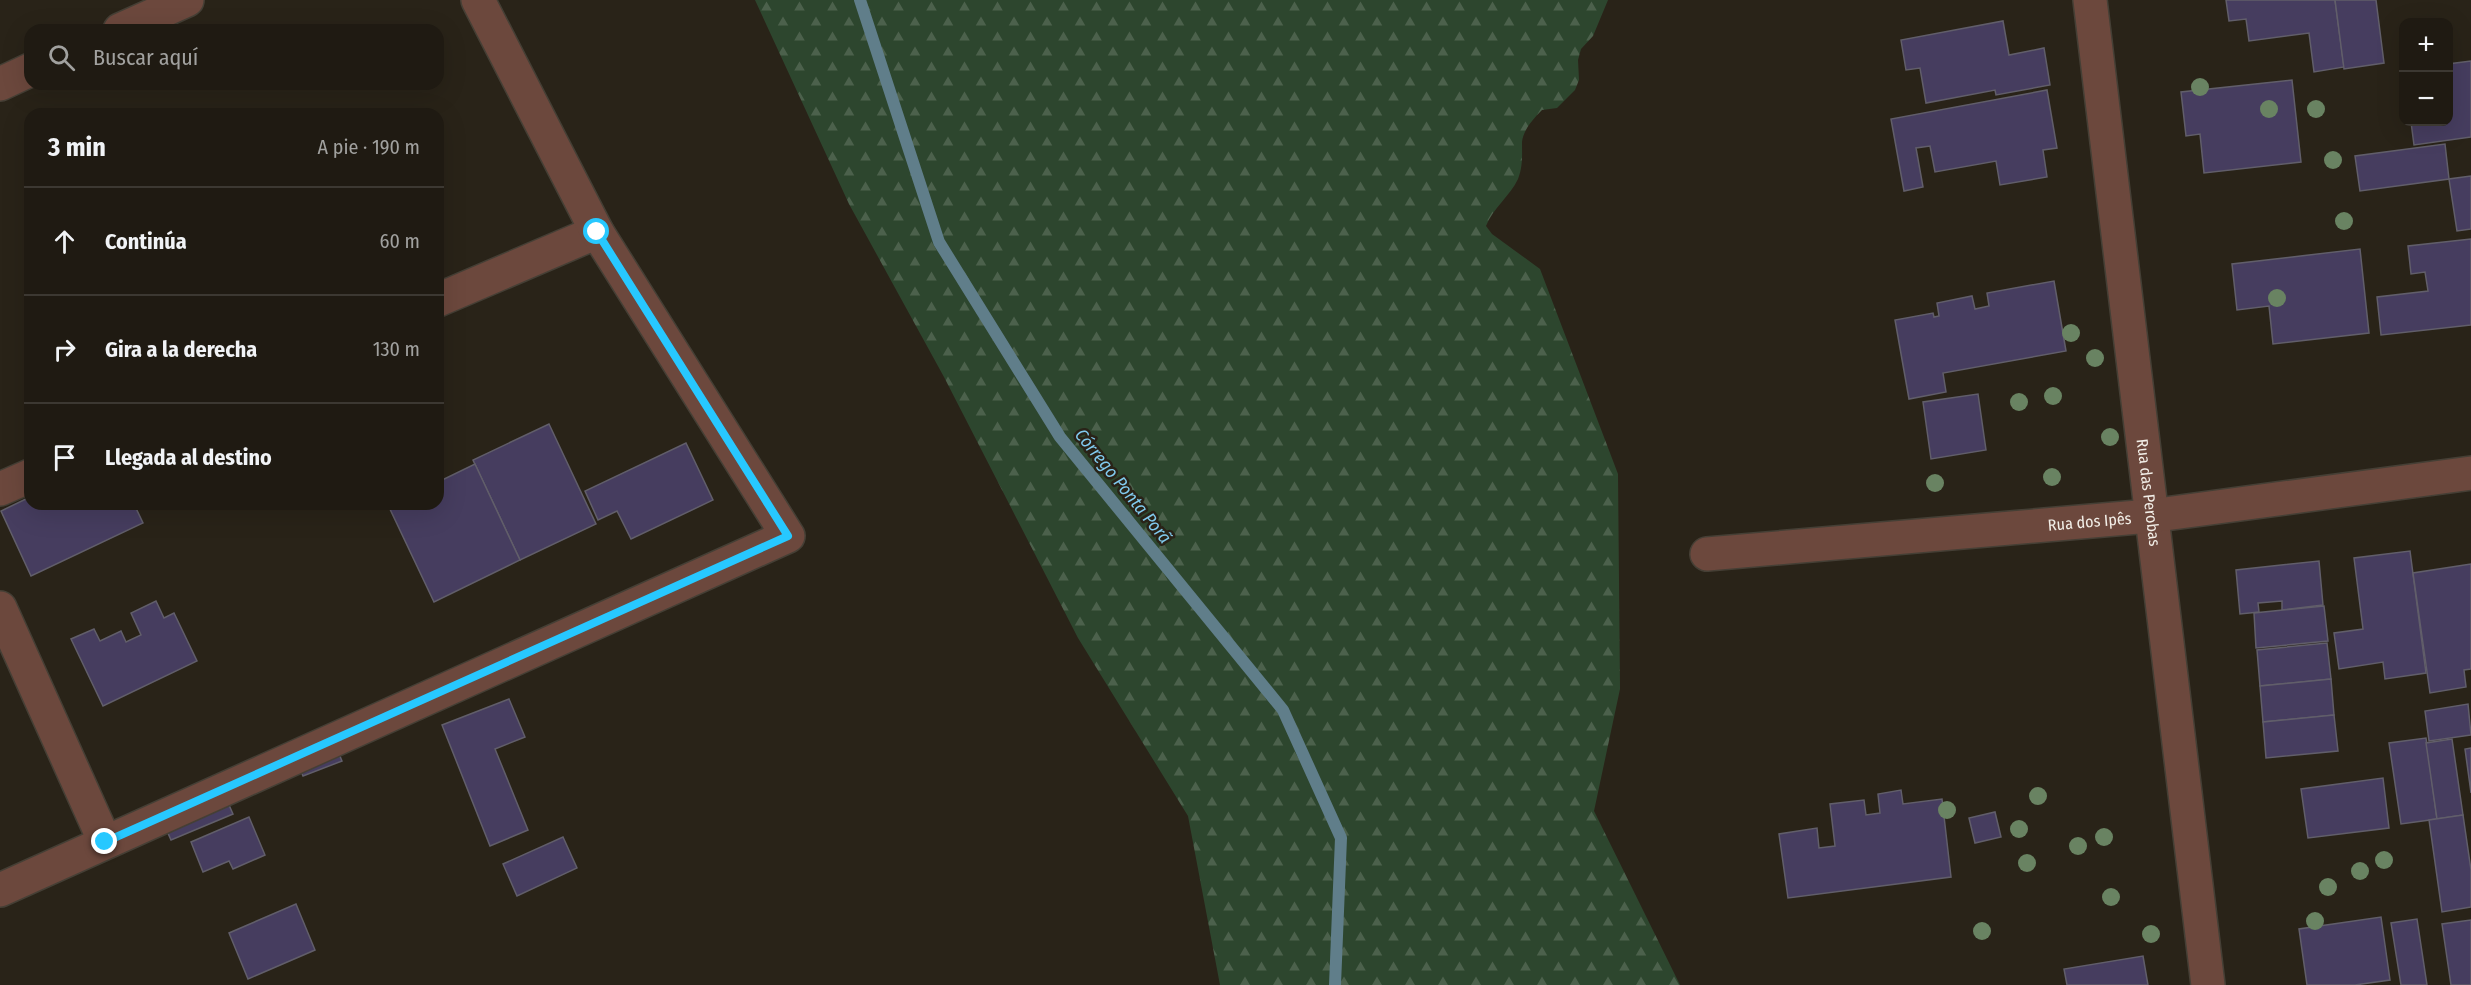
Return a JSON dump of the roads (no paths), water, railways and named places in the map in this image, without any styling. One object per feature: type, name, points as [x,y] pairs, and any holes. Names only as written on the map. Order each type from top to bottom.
[{"type":"street","points":[[133,24],[187,0]]},
{"type":"street","points":[[0,890],[788,536],[597,232],[478,0]]},
{"type":"street","name":"Rua das Perobas","points":[[2090,0],[2150,516],[2208,985]]},
{"type":"street","points":[[0,84],[24,73]]},
{"type":"street","points":[[444,297],[597,232]]},
{"type":"street","name":"Rua dos Ipês","points":[[1707,554],[2150,516],[2471,473]]},
{"type":"street","points":[[0,489],[24,479]]},
{"type":"street","points":[[0,608],[105,842]]},
{"type":"waterway","name":"Córrego Ponta Porã","points":[[860,0],[939,242],[1060,437],[1283,710],[1341,838],[1335,985]]}]
